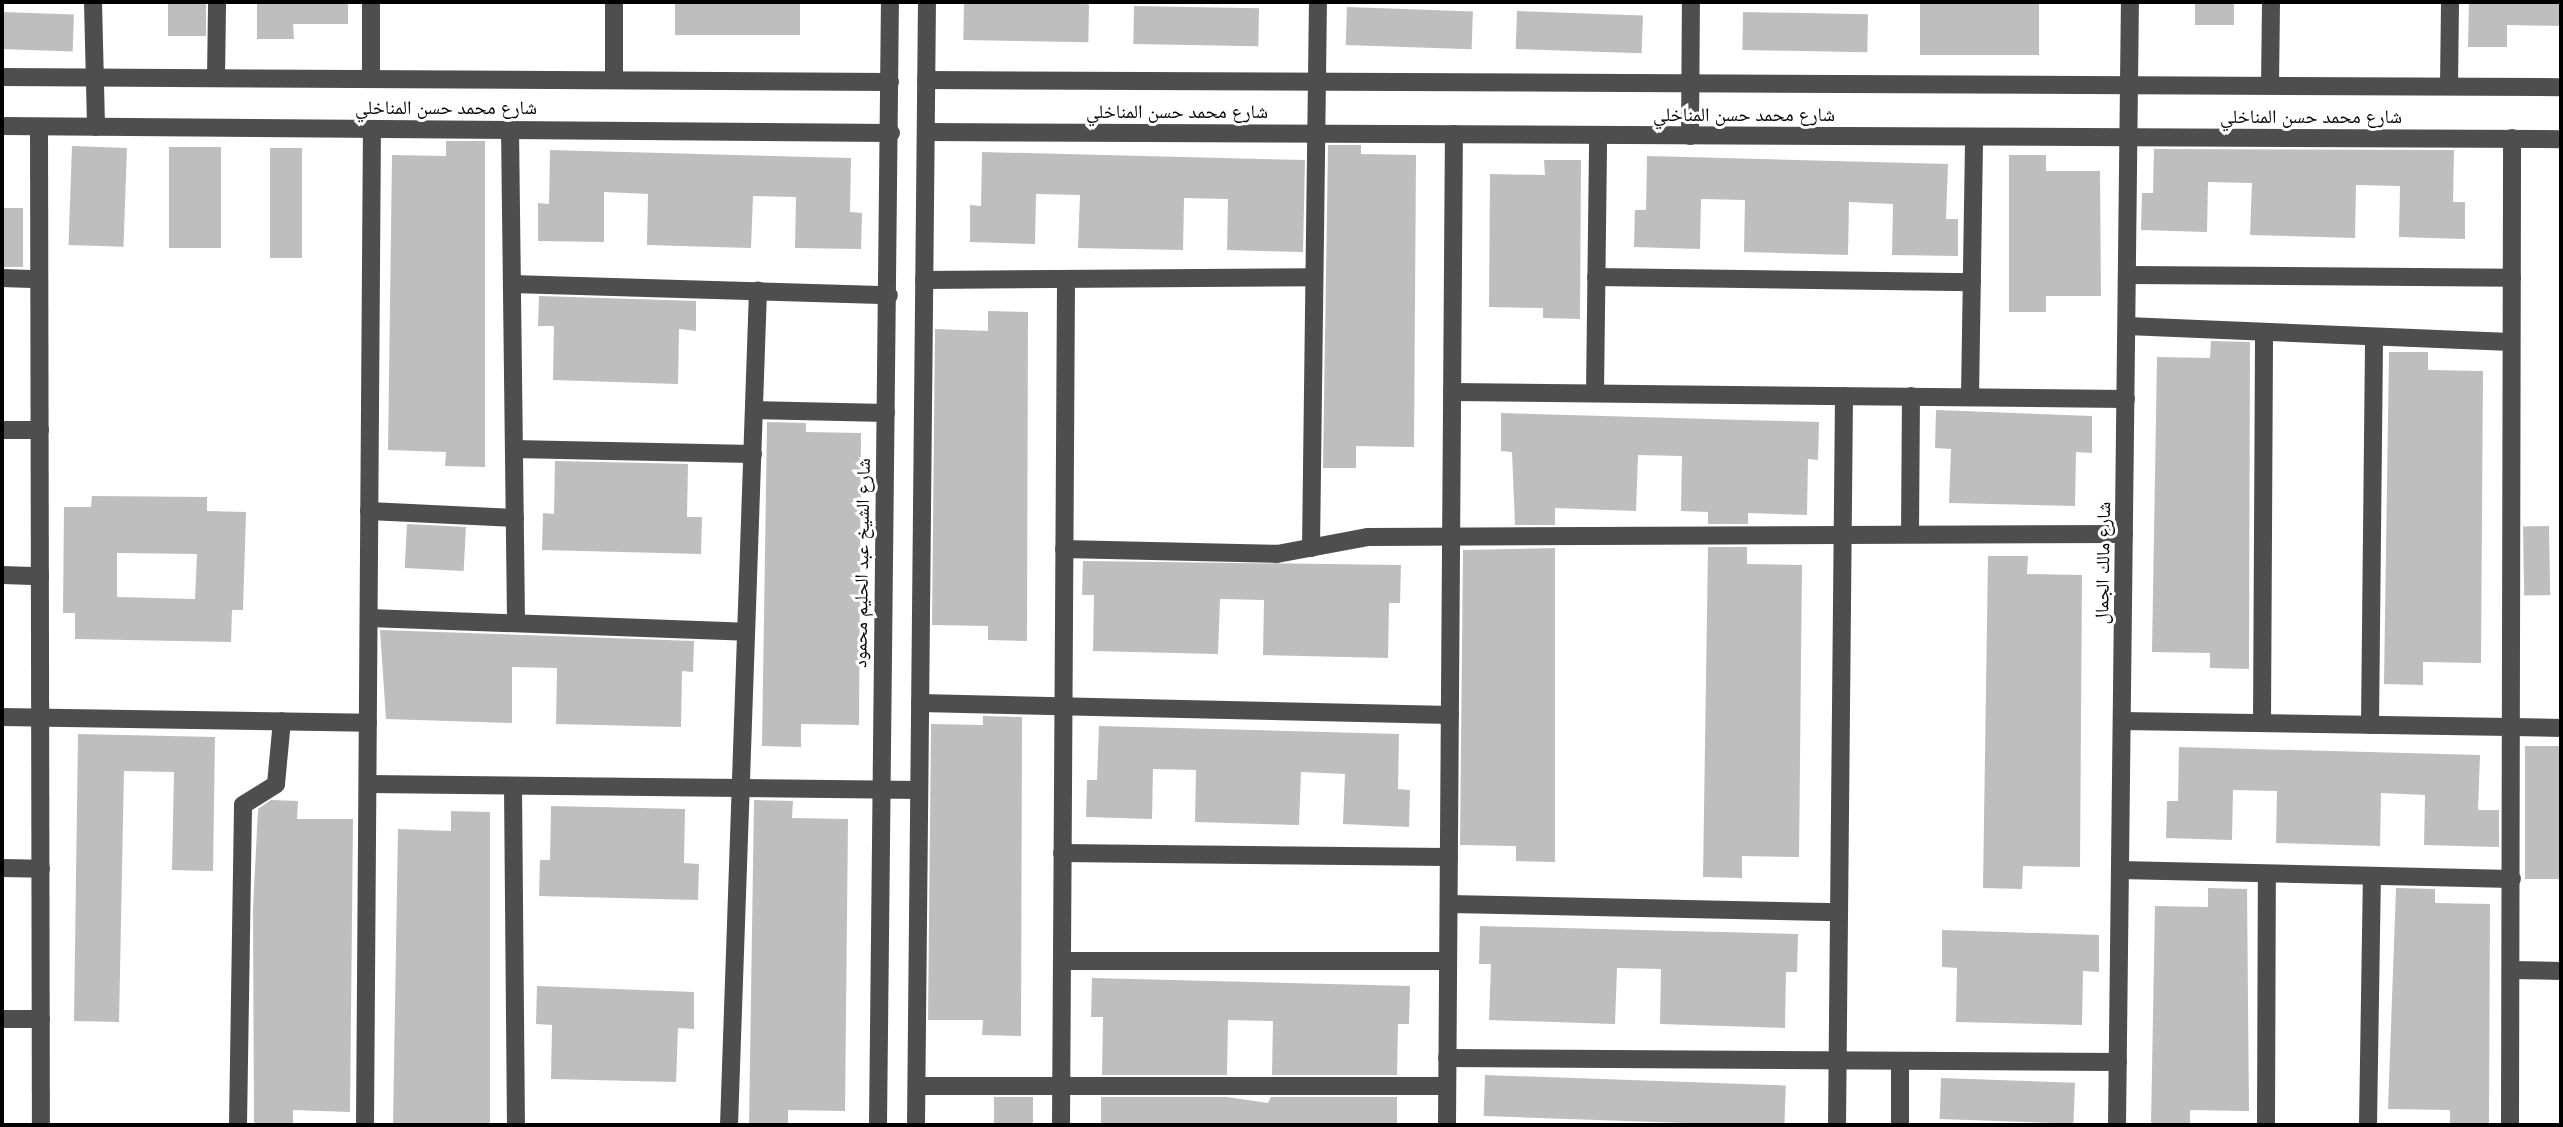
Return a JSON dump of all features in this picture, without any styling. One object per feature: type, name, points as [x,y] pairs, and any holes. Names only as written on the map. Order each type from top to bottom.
[{"type":"street","points":[[93,2],[96,127]]},
{"type":"street","points":[[216,78],[217,2]]},
{"type":"street","points":[[371,2],[371,78]]},
{"type":"street","points":[[614,2],[614,80]]},
{"type":"street","name":"شارع الشيخ عبد الحليم محمود","points":[[878,1125],[878,790],[889,295],[890,2]]},
{"type":"street","points":[[916,1125],[927,2]]},
{"type":"street","points":[[1311,548],[1318,2]]},
{"type":"street","points":[[1690,135],[1691,2]]},
{"type":"street","name":"شارع مالك الجمال","points":[[2117,1125],[2130,2]]},
{"type":"street","points":[[2270,85],[2271,2]]},
{"type":"street","points":[[2449,86],[2450,2]]},
{"type":"street","name":"شارع محمد حسن المناخلي","points":[[2,77],[890,82]]},
{"type":"street","name":"شارع محمد حسن المناخلي","points":[[926,80],[2561,87]]},
{"type":"street","name":"شارع محمد حسن المناخلي","points":[[2,126],[891,133]]},
{"type":"street","points":[[39,127],[41,1125]]},
{"type":"street","points":[[365,1125],[372,129]]},
{"type":"street","points":[[510,129],[516,624]]},
{"type":"street","name":"شارع محمد حسن المناخلي","points":[[926,132],[2561,139]]},
{"type":"street","points":[[1447,1125],[1450,715],[1455,537],[1452,392],[1454,134]]},
{"type":"street","points":[[1595,393],[1598,135]]},
{"type":"street","points":[[1970,397],[1974,137]]},
{"type":"street","points":[[2510,1125],[2512,138]]},
{"type":"street","points":[[2127,275],[2512,278]]},
{"type":"street","points":[[924,279],[1314,277]]},
{"type":"street","points":[[1596,277],[1972,282]]},
{"type":"street","points":[[2,278],[39,279]]},
{"type":"street","points":[[1061,1125],[1066,279]]},
{"type":"street","points":[[512,284],[889,295]]},
{"type":"street","points":[[729,1125],[758,291]]},
{"type":"street","points":[[2127,326],[2511,342]]},
{"type":"street","points":[[2262,723],[2264,332]]},
{"type":"street","points":[[2370,725],[2374,337]]},
{"type":"street","points":[[1452,392],[2126,398]]},
{"type":"street","points":[[1837,1125],[1844,396]]},
{"type":"street","points":[[1910,534],[1911,396]]},
{"type":"street","points":[[754,410],[886,413]]},
{"type":"street","points":[[2,430],[40,430]]},
{"type":"street","points":[[514,449],[753,454]]},
{"type":"street","points":[[369,511],[515,518]]},
{"type":"street","points":[[1064,549],[1277,554],[1353,538],[2124,534]]},
{"type":"street","points":[[2,575],[40,576]]},
{"type":"street","points":[[369,618],[746,632]]},
{"type":"street","points":[[920,703],[1450,715]]},
{"type":"street","points":[[2,717],[368,723]]},
{"type":"street","points":[[238,1125],[243,805],[276,784],[282,721]]},
{"type":"street","points":[[2122,721],[2561,728]]},
{"type":"street","points":[[368,784],[919,790]]},
{"type":"street","points":[[513,786],[516,1125]]},
{"type":"street","points":[[1062,853],[1449,857]]},
{"type":"street","points":[[2,868],[41,869]]},
{"type":"street","points":[[2120,870],[2512,879]]},
{"type":"street","points":[[2266,1125],[2267,874]]},
{"type":"street","points":[[2368,1125],[2372,876]]},
{"type":"street","points":[[1448,904],[1839,912]]},
{"type":"street","points":[[1062,961],[1447,961]]},
{"type":"street","points":[[2511,970],[2561,971]]},
{"type":"street","points":[[2,1019],[41,1019]]},
{"type":"street","points":[[1447,1058],[2118,1062]]},
{"type":"street","points":[[1900,1061],[1900,1125]]},
{"type":"street","points":[[916,1086],[1447,1086]]},
{"type":"building","points":[[168,2],[206,2],[206,36],[168,36]]},
{"type":"building","points":[[257,2],[348,2],[348,24],[293,24],[294,39],[257,39]]},
{"type":"building","points":[[675,2],[800,2],[800,35],[675,35]]},
{"type":"building","points":[[964,2],[1089,4],[1088,42],[963,40]]},
{"type":"building","points":[[1920,2],[2039,2],[2039,55],[1920,55]]},
{"type":"building","points":[[2195,2],[2234,2],[2234,25],[2195,25]]},
{"type":"building","points":[[2469,2],[2561,2],[2561,26],[2507,25],[2507,47],[2468,47]]},
{"type":"building","points":[[1134,6],[1259,8],[1258,46],[1133,44]]},
{"type":"building","points":[[1347,7],[1473,11],[1472,49],[1346,45]]},
{"type":"building","points":[[1517,11],[1643,15],[1642,53],[1516,49]]},
{"type":"building","points":[[2,12],[74,15],[73,51],[2,49]]},
{"type":"building","points":[[1743,12],[1868,14],[1867,52],[1742,50]]},
{"type":"building","points":[[446,141],[485,141],[485,467],[445,466],[446,452],[388,450],[392,155],[446,156]]},
{"type":"building","points":[[1328,145],[1361,145],[1361,154],[1416,155],[1414,447],[1356,446],[1356,468],[1323,468]]},
{"type":"building","points":[[72,146],[127,148],[124,247],[69,245]]},
{"type":"building","points":[[169,147],[221,147],[221,248],[169,248]]},
{"type":"building","points":[[270,148],[302,148],[302,258],[270,258]]},
{"type":"building","points":[[2154,149],[2454,150],[2453,202],[2465,202],[2465,239],[2399,237],[2400,186],[2356,185],[2355,238],[2250,235],[2252,183],[2208,182],[2207,232],[2141,230],[2142,193],[2153,193]]},
{"type":"building","points":[[550,150],[851,158],[850,212],[862,213],[861,249],[795,248],[796,197],[753,196],[751,248],[647,245],[648,194],[604,192],[604,242],[538,241],[538,203],[549,204]]},
{"type":"building","points":[[982,152],[1305,160],[1303,252],[1227,250],[1228,199],[1184,198],[1183,250],[1078,248],[1080,195],[1036,194],[1035,244],[970,242],[970,205],[981,206]]},
{"type":"building","points":[[2009,155],[2046,155],[2046,171],[2100,171],[2101,296],[2046,296],[2046,312],[2009,312]]},
{"type":"building","points":[[1647,156],[1948,164],[1946,219],[1958,219],[1958,256],[1892,255],[1893,204],[1849,202],[1848,255],[1744,252],[1745,200],[1701,199],[1700,249],[1634,247],[1635,210],[1646,210]]},
{"type":"building","points":[[1544,160],[1581,160],[1580,319],[1543,318],[1543,308],[1489,307],[1490,174],[1545,175]]},
{"type":"building","points":[[2,208],[23,208],[23,267],[2,267]]},
{"type":"building","points":[[539,296],[696,301],[696,331],[679,329],[678,384],[553,380],[554,326],[538,326]]},
{"type":"building","points":[[988,311],[1028,312],[1027,641],[988,640],[988,626],[932,625],[935,329],[988,331]]},
{"type":"building","points":[[2211,341],[2250,342],[2249,669],[2210,668],[2210,653],[2152,652],[2157,357],[2210,358]]},
{"type":"building","points":[[2389,352],[2428,352],[2428,370],[2483,371],[2481,663],[2423,662],[2423,685],[2384,684]]},
{"type":"building","points":[[1936,410],[2092,416],[2092,453],[2076,452],[2075,506],[1949,503],[1951,449],[1935,448]]},
{"type":"building","points":[[1501,413],[1819,422],[1818,460],[1808,459],[1807,515],[1748,513],[1748,524],[1708,524],[1708,512],[1681,511],[1682,456],[1638,455],[1636,511],[1555,508],[1555,525],[1515,525],[1512,452],[1501,451]]},
{"type":"building","points":[[767,422],[806,423],[806,432],[861,433],[859,725],[801,724],[801,747],[762,746]]},
{"type":"building","points":[[555,461],[688,464],[687,517],[702,517],[701,554],[542,550],[543,513],[554,514]]},
{"type":"building","points":[[92,496],[207,497],[207,511],[246,512],[243,610],[232,610],[231,642],[75,639],[75,613],[63,613],[64,507],[91,507]],"holes":[[[117,553],[197,554],[195,599],[117,597]]]},
{"type":"building","points":[[407,524],[466,527],[464,571],[405,568]]},
{"type":"building","points":[[2523,526],[2549,526],[2550,595],[2524,595]]},
{"type":"building","points":[[1708,547],[1747,547],[1747,564],[1802,565],[1799,857],[1742,856],[1742,878],[1703,877]]},
{"type":"building","points":[[1555,548],[1555,862],[1516,861],[1516,846],[1460,845],[1463,550]]},
{"type":"building","points":[[1988,556],[2028,556],[2027,574],[2082,575],[2080,867],[2023,866],[2022,889],[1983,888]]},
{"type":"building","points":[[1083,561],[1401,565],[1400,603],[1389,603],[1388,658],[1263,655],[1264,600],[1220,599],[1218,654],[1093,651],[1094,595],[1082,595]]},
{"type":"building","points":[[380,630],[694,641],[693,672],[682,671],[681,727],[556,724],[557,668],[512,667],[512,723],[386,719]]},
{"type":"building","points":[[983,716],[1022,717],[1021,1036],[982,1035],[983,1020],[928,1020],[931,724],[983,725]]},
{"type":"building","points":[[1099,726],[1399,734],[1398,789],[1410,790],[1409,827],[1343,824],[1345,774],[1301,772],[1299,825],[1195,822],[1196,770],[1153,769],[1152,819],[1086,817],[1087,780],[1097,780]]},
{"type":"building","points":[[78,734],[215,737],[213,871],[172,870],[174,772],[124,771],[119,1022],[74,1021]]},
{"type":"building","points":[[2525,746],[2561,746],[2561,879],[2525,879]]},
{"type":"building","points":[[2179,747],[2480,755],[2478,810],[2499,810],[2499,847],[2424,845],[2425,795],[2381,793],[2380,846],[2276,843],[2277,791],[2233,790],[2232,840],[2166,838],[2167,801],[2178,801]]},
{"type":"building","points":[[271,800],[298,801],[297,819],[353,819],[350,1112],[293,1110],[293,1125],[254,1125],[253,909],[258,809]]},
{"type":"building","points":[[754,800],[793,801],[792,818],[848,819],[845,1111],[788,1110],[788,1125],[749,1125]]},
{"type":"building","points":[[551,806],[685,809],[684,863],[699,864],[698,900],[539,896],[540,860],[550,860]]},
{"type":"building","points":[[451,811],[490,812],[490,1125],[393,1125],[398,829],[451,831]]},
{"type":"building","points":[[2208,888],[2247,889],[2249,1111],[2190,1110],[2190,1125],[2151,1125],[2155,906],[2208,907]]},
{"type":"building","points":[[2396,888],[2435,889],[2435,903],[2490,904],[2489,1125],[2450,1125],[2450,1110],[2388,1109]]},
{"type":"building","points":[[1480,926],[1798,934],[1797,972],[1786,972],[1785,1028],[1660,1024],[1661,969],[1617,968],[1615,1024],[1489,1020],[1491,964],[1479,964]]},
{"type":"building","points":[[1942,930],[2099,935],[2099,972],[2083,971],[2082,1025],[1956,1022],[1957,968],[1942,967]]},
{"type":"building","points":[[1092,978],[1410,986],[1409,1024],[1398,1024],[1397,1075],[1272,1075],[1273,1021],[1228,1020],[1227,1075],[1102,1075],[1103,1017],[1091,1017]]},
{"type":"building","points":[[537,986],[694,992],[694,1029],[678,1028],[676,1082],[551,1079],[552,1025],[536,1024]]},
{"type":"building","points":[[1485,1075],[1786,1086],[1784,1125],[1484,1116]]},
{"type":"building","points":[[1941,1078],[2075,1083],[2073,1124],[1940,1119]]},
{"type":"building","points":[[994,1097],[1033,1097],[1033,1125],[994,1125]]},
{"type":"building","points":[[1101,1097],[1227,1097],[1268,1103],[1271,1097],[1397,1097],[1397,1125],[1101,1125]]}]
